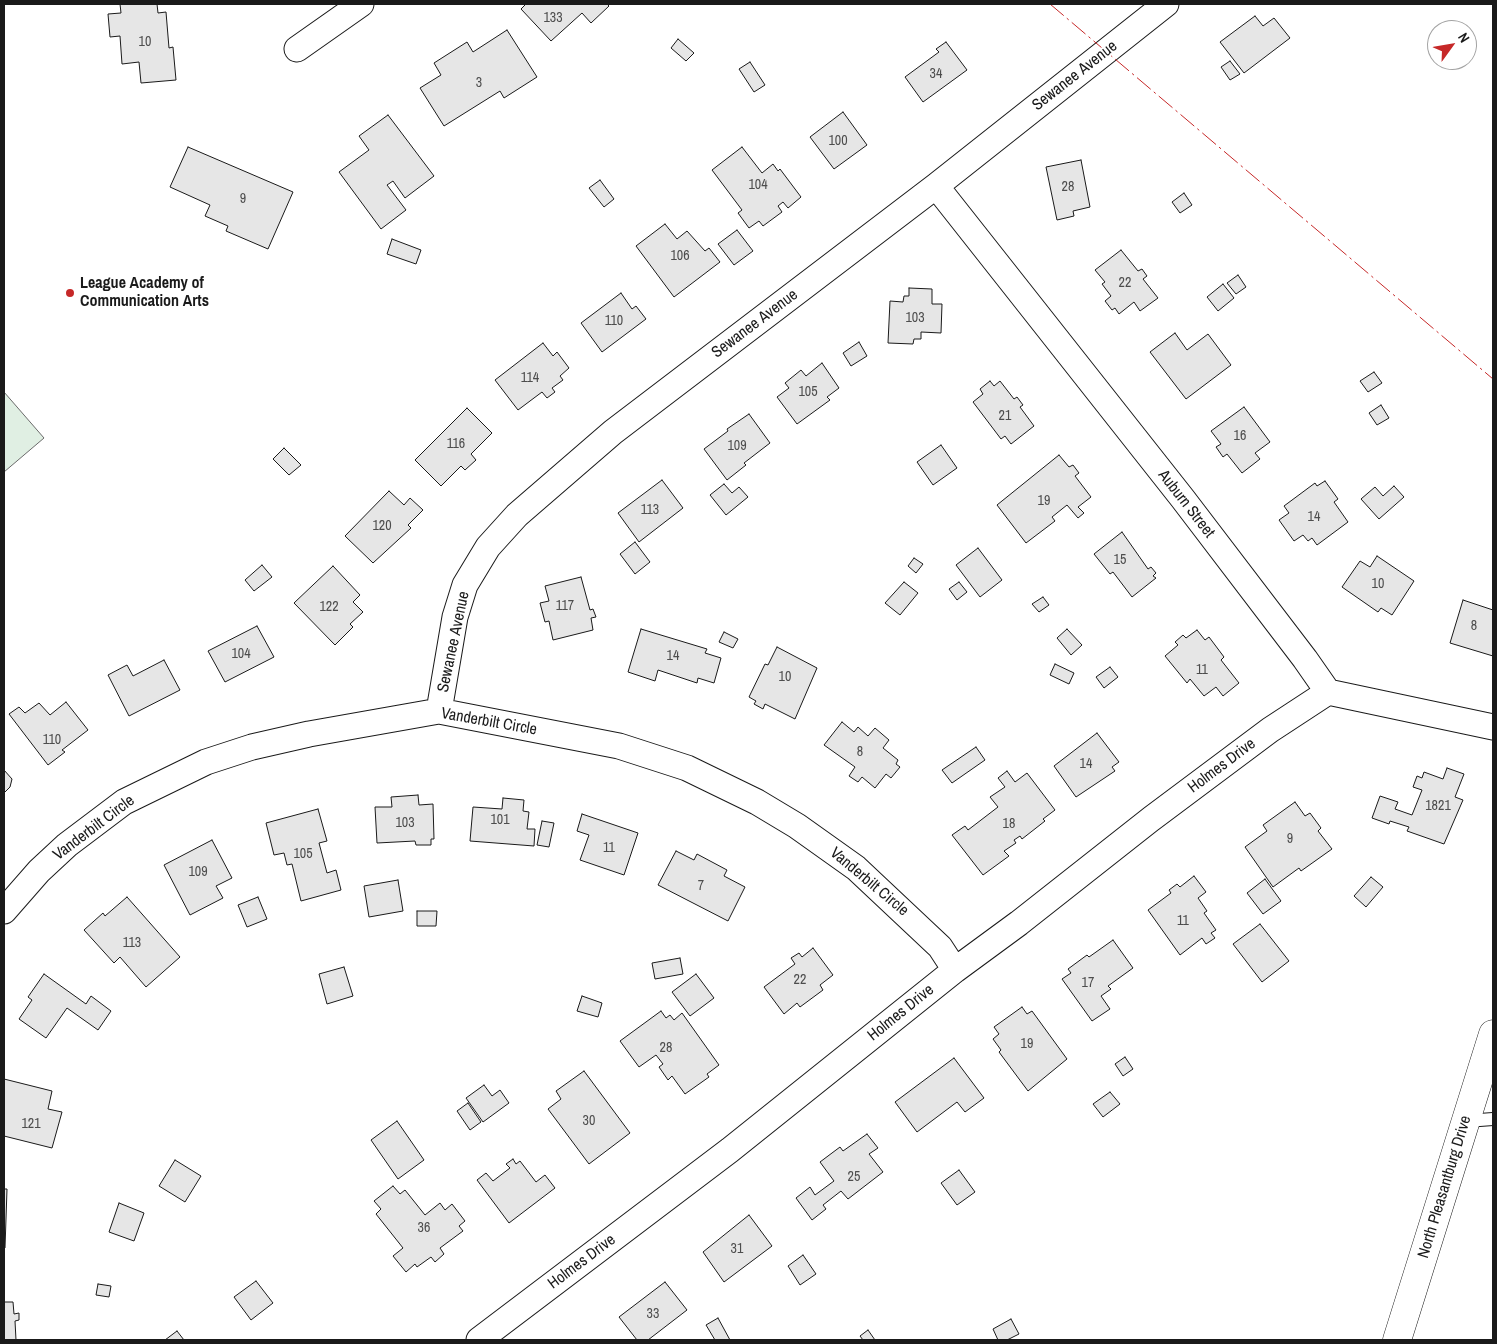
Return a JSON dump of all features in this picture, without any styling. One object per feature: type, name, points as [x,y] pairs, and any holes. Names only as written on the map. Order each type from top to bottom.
[{"type":"main road","name":"North Pleasantburg Drive","points":[[1397,1340],[1493,1034]]},
{"type":"street","points":[[297,49],[361,4]]},
{"type":"street","name":"Sewanee Avenue","points":[[439,711],[455,617],[465,585],[488,547],[516,515],[613,432],[936,186],[1166,4]]},
{"type":"street","name":"Auburn Street","points":[[936,186],[1183,499],[1305,658],[1328,692]]},
{"type":"street","points":[[1328,692],[1493,727]]},
{"type":"street","name":"Holmes Drive","points":[[479,1340],[730,1150],[955,970],[1270,730],[1328,692]]},
{"type":"street","name":"Vanderbilt Circle","points":[[4,911],[46,865],[124,802],[206,762],[252,747],[309,734],[439,711],[619,746],[687,768],[758,802],[797,826],[856,868],[940,946],[955,970]]},
{"type":"lane","points":[[1466,1121],[1493,1119]]},
{"type":"green space","points":[[4,392],[44,438],[4,472]]},
{"type":"building","points":[[120,4],[157,4],[158,13],[166,12],[169,48],[173,47],[176,80],[141,83],[139,62],[122,64],[120,36],[110,37],[108,14],[121,13]]},
{"type":"building","points":[[526,4],[607,4],[609,6],[591,23],[582,13],[551,41],[521,9]]},
{"type":"building","points":[[1255,16],[1263,26],[1274,18],[1290,38],[1244,73],[1220,42]]},
{"type":"building","points":[[507,30],[537,77],[504,98],[500,91],[444,126],[420,88],[441,75],[434,63],[467,42],[473,52]]},
{"type":"building","points":[[678,39],[694,53],[686,61],[671,48]]},
{"type":"building","points":[[946,42],[967,70],[923,102],[905,77],[939,52],[936,49]]},
{"type":"building","points":[[1230,61],[1240,74],[1230,80],[1221,67]]},
{"type":"building","points":[[750,62],[765,85],[754,92],[739,69]]},
{"type":"building","points":[[843,112],[867,145],[834,169],[810,137]]},
{"type":"building","points":[[388,115],[434,176],[405,198],[393,181],[387,185],[406,210],[381,229],[339,172],[369,150],[359,136]]},
{"type":"building","points":[[188,147],[293,192],[268,249],[226,231],[228,226],[205,216],[210,205],[170,187]]},
{"type":"building","points":[[742,147],[762,173],[773,164],[778,171],[780,169],[801,197],[788,208],[783,202],[778,206],[782,212],[763,226],[759,221],[749,228],[738,213],[742,210],[712,170]]},
{"type":"building","points":[[1081,160],[1090,207],[1073,211],[1074,216],[1057,220],[1046,167]]},
{"type":"building","points":[[600,180],[614,199],[604,207],[589,188]]},
{"type":"building","points":[[1184,193],[1192,205],[1180,213],[1172,202]]},
{"type":"building","points":[[665,224],[677,239],[687,231],[705,251],[709,248],[720,262],[674,297],[636,246]]},
{"type":"building","points":[[737,230],[753,251],[734,265],[718,244]]},
{"type":"building","points":[[392,239],[421,250],[416,264],[387,254]]},
{"type":"building","points":[[1121,250],[1138,271],[1142,269],[1147,276],[1143,279],[1158,298],[1140,311],[1134,302],[1119,314],[1115,308],[1112,310],[1105,301],[1111,296],[1102,284],[1105,282],[1095,270]]},
{"type":"building","points":[[1238,275],[1246,287],[1236,294],[1227,283]]},
{"type":"building","points":[[1223,284],[1234,298],[1218,311],[1207,297]]},
{"type":"building","points":[[909,288],[932,289],[932,304],[942,304],[941,333],[921,332],[921,339],[914,339],[913,344],[888,343],[890,301],[903,302],[904,296],[909,296]]},
{"type":"building","points":[[621,293],[632,309],[636,306],[646,319],[602,352],[581,323]]},
{"type":"building","points":[[1175,333],[1187,350],[1208,334],[1231,365],[1186,399],[1150,352]]},
{"type":"building","points":[[859,342],[867,356],[851,366],[843,353]]},
{"type":"building","points":[[543,343],[553,356],[557,352],[569,368],[560,376],[563,380],[552,388],[555,392],[547,398],[542,392],[518,410],[495,380]]},
{"type":"building","points":[[822,363],[839,388],[827,397],[830,400],[797,424],[777,397],[789,388],[785,383],[801,370],[806,376]]},
{"type":"building","points":[[1374,372],[1382,383],[1368,392],[1360,381]]},
{"type":"building","points":[[990,381],[994,386],[1000,381],[1014,399],[1017,397],[1023,405],[1020,407],[1034,426],[1011,444],[1005,436],[1001,439],[973,402],[983,394],[980,389]]},
{"type":"building","points":[[1381,405],[1389,418],[1377,425],[1369,413]]},
{"type":"building","points":[[1244,407],[1270,442],[1255,453],[1260,459],[1242,473],[1227,454],[1223,457],[1216,447],[1221,444],[1211,431]]},
{"type":"building","points":[[467,408],[492,433],[471,454],[476,460],[465,470],[461,466],[441,486],[415,460]]},
{"type":"building","points":[[749,414],[770,443],[744,463],[746,465],[727,480],[704,449],[728,431],[727,429]]},
{"type":"building","points":[[941,445],[957,468],[933,485],[917,462]]},
{"type":"building","points":[[284,448],[301,465],[289,475],[273,459]]},
{"type":"building","points":[[1059,455],[1069,467],[1073,465],[1079,473],[1075,476],[1091,497],[1078,507],[1084,513],[1078,518],[1067,505],[1052,517],[1055,521],[1026,543],[997,505]]},
{"type":"building","points":[[662,480],[683,508],[639,542],[618,513]]},
{"type":"building","points":[[1325,481],[1338,499],[1334,502],[1348,522],[1317,545],[1312,538],[1308,541],[1303,535],[1294,541],[1279,520],[1289,513],[1284,506],[1315,483],[1317,486]]},
{"type":"building","points":[[724,484],[732,493],[739,487],[748,497],[726,515],[710,495]]},
{"type":"building","points":[[1394,486],[1404,497],[1379,519],[1361,499],[1375,487],[1383,496]]},
{"type":"building","points":[[389,491],[404,505],[410,498],[423,510],[408,525],[411,528],[373,563],[345,536]]},
{"type":"building","points":[[1122,532],[1148,569],[1151,567],[1156,573],[1153,576],[1156,578],[1132,597],[1113,572],[1110,574],[1094,554]]},
{"type":"building","points":[[635,542],[650,562],[635,574],[620,554]]},
{"type":"building","points":[[978,548],[1002,580],[980,597],[956,565]]},
{"type":"building","points":[[1377,556],[1414,581],[1392,615],[1381,608],[1378,612],[1342,587],[1360,561],[1370,567]]},
{"type":"building","points":[[914,558],[923,564],[916,573],[908,566]]},
{"type":"building","points":[[262,565],[272,577],[254,591],[245,580]]},
{"type":"building","points":[[333,566],[360,595],[353,602],[363,612],[350,624],[353,627],[335,645],[294,603]]},
{"type":"building","points":[[581,577],[590,610],[593,609],[596,617],[591,618],[593,630],[553,640],[549,621],[545,622],[540,603],[549,601],[545,586]]},
{"type":"building","points":[[904,582],[918,593],[900,615],[885,603]]},
{"type":"building","points":[[959,582],[967,592],[957,600],[949,589]]},
{"type":"building","points":[[1043,597],[1049,605],[1039,612],[1032,604]]},
{"type":"building","points":[[1463,600],[1493,610],[1493,656],[1450,643]]},
{"type":"building","points":[[257,626],[274,657],[225,682],[208,651]]},
{"type":"building","points":[[641,629],[707,649],[705,653],[721,658],[714,683],[698,678],[697,683],[658,670],[655,681],[628,672]]},
{"type":"building","points":[[1067,629],[1082,645],[1071,655],[1057,638]]},
{"type":"building","points":[[1197,630],[1205,640],[1209,637],[1224,657],[1221,660],[1239,683],[1223,696],[1216,687],[1204,696],[1190,679],[1187,683],[1165,656],[1178,645],[1175,642],[1183,635],[1186,638]]},
{"type":"building","points":[[724,632],[738,639],[733,648],[719,642]]},
{"type":"building","points":[[777,647],[817,668],[795,719],[765,704],[763,709],[754,704],[756,701],[749,697],[765,664],[768,665]]},
{"type":"building","points":[[164,660],[180,690],[129,716],[108,675],[127,665],[133,676]]},
{"type":"building","points":[[1055,664],[1074,673],[1069,684],[1050,675]]},
{"type":"building","points":[[1110,667],[1118,677],[1104,688],[1096,677]]},
{"type":"building","points":[[66,702],[88,730],[62,750],[65,752],[48,765],[9,714],[19,707],[25,713],[39,703],[50,715]]},
{"type":"building","points":[[842,722],[854,732],[858,727],[868,736],[875,728],[889,740],[883,748],[898,760],[896,764],[900,767],[891,778],[886,774],[875,788],[862,777],[858,782],[849,776],[855,767],[824,745]]},
{"type":"building","points":[[1097,733],[1119,762],[1112,767],[1115,771],[1076,797],[1054,766]]},
{"type":"building","points":[[976,747],[985,760],[952,783],[942,770]]},
{"type":"building","points":[[1447,768],[1464,774],[1455,797],[1463,800],[1444,844],[1407,831],[1409,827],[1390,821],[1389,824],[1372,818],[1380,796],[1398,802],[1395,809],[1412,815],[1422,790],[1413,787],[1417,776],[1422,778],[1424,772],[1443,779]]},
{"type":"building","points":[[4,770],[12,779],[10,787],[4,793]]},
{"type":"building","points":[[1007,771],[1015,782],[1027,773],[1055,810],[1043,819],[1045,821],[1022,839],[1020,836],[1014,840],[1016,843],[1004,851],[1009,856],[983,875],[952,835],[965,826],[968,830],[998,807],[990,797],[1005,787],[998,778]]},
{"type":"building","points":[[418,795],[419,805],[433,804],[434,839],[431,839],[431,845],[416,845],[415,841],[377,843],[375,807],[392,807],[391,797]]},
{"type":"building","points":[[503,798],[524,800],[523,811],[529,812],[527,829],[535,829],[534,846],[470,841],[473,807],[502,809]]},
{"type":"building","points":[[1295,802],[1305,816],[1310,813],[1321,828],[1318,831],[1332,849],[1301,871],[1299,868],[1273,887],[1245,847],[1267,831],[1263,825]]},
{"type":"building","points":[[318,809],[327,841],[319,843],[327,873],[336,870],[341,890],[301,901],[292,864],[287,865],[284,853],[274,855],[266,823]]},
{"type":"building","points":[[582,814],[638,833],[624,875],[580,860],[589,835],[577,831]]},
{"type":"building","points":[[542,821],[554,823],[549,847],[537,845]]},
{"type":"building","points":[[212,840],[232,878],[216,886],[223,898],[190,915],[164,865]]},
{"type":"building","points":[[676,851],[694,860],[697,854],[727,870],[724,876],[745,887],[728,921],[658,885]]},
{"type":"building","points":[[1194,876],[1206,892],[1198,898],[1207,911],[1204,913],[1216,930],[1211,933],[1215,938],[1206,944],[1202,938],[1180,955],[1148,910],[1171,893],[1169,890],[1177,884],[1180,887]]},
{"type":"building","points":[[1371,877],[1383,887],[1366,907],[1354,896]]},
{"type":"building","points":[[1265,879],[1281,901],[1263,914],[1247,893]]},
{"type":"building","points":[[398,880],[403,911],[369,917],[364,886]]},
{"type":"building","points":[[127,897],[180,957],[146,987],[120,957],[114,963],[84,930],[103,913],[105,916]]},
{"type":"building","points":[[258,897],[267,919],[247,927],[238,905]]},
{"type":"building","points":[[417,911],[437,911],[436,926],[417,926]]},
{"type":"building","points":[[1260,924],[1289,961],[1262,982],[1233,944]]},
{"type":"building","points":[[1113,940],[1133,968],[1108,986],[1111,989],[1101,996],[1110,1009],[1092,1021],[1062,979],[1071,973],[1068,969]]},
{"type":"building","points":[[813,948],[833,975],[820,985],[823,990],[800,1007],[797,1003],[784,1014],[764,987],[795,964],[791,958],[799,953],[802,957]]},
{"type":"building","points":[[680,958],[683,974],[655,979],[652,963]]},
{"type":"building","points":[[344,967],[353,996],[327,1004],[319,974]]},
{"type":"building","points":[[44,974],[86,1004],[91,996],[111,1011],[98,1030],[67,1008],[46,1038],[19,1019],[32,1000],[28,997]]},
{"type":"building","points":[[696,974],[714,998],[690,1016],[672,992]]},
{"type":"building","points":[[582,996],[602,1003],[598,1017],[577,1011]]},
{"type":"building","points":[[1022,1007],[1027,1014],[1032,1011],[1067,1059],[1028,1091],[999,1052],[1001,1050],[993,1039],[999,1034],[994,1027]]},
{"type":"building","points":[[661,1011],[666,1018],[670,1015],[674,1020],[682,1013],[719,1065],[707,1074],[709,1077],[685,1094],[672,1076],[668,1080],[659,1067],[663,1064],[656,1055],[639,1067],[620,1041]]},
{"type":"building","points":[[1125,1057],[1133,1069],[1123,1076],[1115,1064]]},
{"type":"building","points":[[954,1058],[984,1098],[965,1112],[957,1102],[917,1132],[895,1102]]},
{"type":"building","points":[[584,1071],[630,1133],[589,1164],[548,1109],[561,1099],[556,1091]]},
{"type":"building","points":[[4,1079],[52,1091],[48,1109],[62,1112],[52,1148],[4,1136]]},
{"type":"building","points":[[484,1085],[492,1096],[500,1090],[509,1103],[483,1122],[466,1098]]},
{"type":"building","points":[[1110,1092],[1120,1104],[1103,1117],[1093,1104]]},
{"type":"building","points":[[468,1103],[481,1122],[470,1130],[457,1111]]},
{"type":"building","points":[[397,1121],[424,1160],[398,1179],[371,1140]]},
{"type":"building","points":[[867,1134],[878,1148],[869,1154],[883,1172],[848,1199],[841,1191],[823,1205],[826,1209],[812,1220],[796,1198],[810,1187],[815,1195],[834,1181],[820,1162],[840,1147],[843,1151]]},
{"type":"building","points":[[513,1159],[516,1164],[520,1161],[536,1182],[545,1175],[555,1188],[509,1223],[477,1180],[486,1173],[493,1181],[510,1168],[506,1164]]},
{"type":"building","points":[[175,1160],[201,1176],[185,1202],[159,1186]]},
{"type":"building","points":[[959,1170],[975,1192],[957,1205],[941,1183]]},
{"type":"building","points":[[393,1186],[400,1194],[405,1190],[425,1215],[440,1203],[445,1210],[452,1204],[465,1221],[459,1226],[463,1231],[440,1248],[444,1254],[435,1262],[431,1257],[417,1267],[415,1264],[406,1272],[393,1256],[403,1248],[376,1214],[381,1209],[374,1201]]},
{"type":"building","points":[[4,1189],[7,1189],[5,1248],[4,1248]]},
{"type":"building","points":[[119,1203],[144,1213],[134,1241],[109,1232]]},
{"type":"building","points":[[749,1215],[772,1246],[724,1282],[703,1252]]},
{"type":"building","points":[[803,1255],[816,1274],[800,1285],[788,1266]]},
{"type":"building","points":[[256,1281],[273,1303],[251,1320],[234,1297]]},
{"type":"building","points":[[665,1282],[687,1310],[648,1340],[637,1340],[619,1317]]},
{"type":"building","points":[[98,1284],[111,1286],[109,1297],[96,1295]]},
{"type":"building","points":[[4,1302],[13,1302],[14,1314],[19,1313],[19,1320],[15,1321],[16,1340],[4,1340]]},
{"type":"building","points":[[718,1318],[730,1340],[715,1340],[706,1325]]},
{"type":"building","points":[[1011,1319],[1019,1334],[1007,1340],[998,1340],[993,1329]]},
{"type":"building","points":[[868,1330],[875,1340],[863,1340],[860,1336]]},
{"type":"building","points":[[177,1331],[184,1340],[165,1340]]},
{"type":"power","points":[[1050,4],[1493,379]]},
{"type":"place","name":"League Academy of Communication Arts","points":[[70,293]]}]
